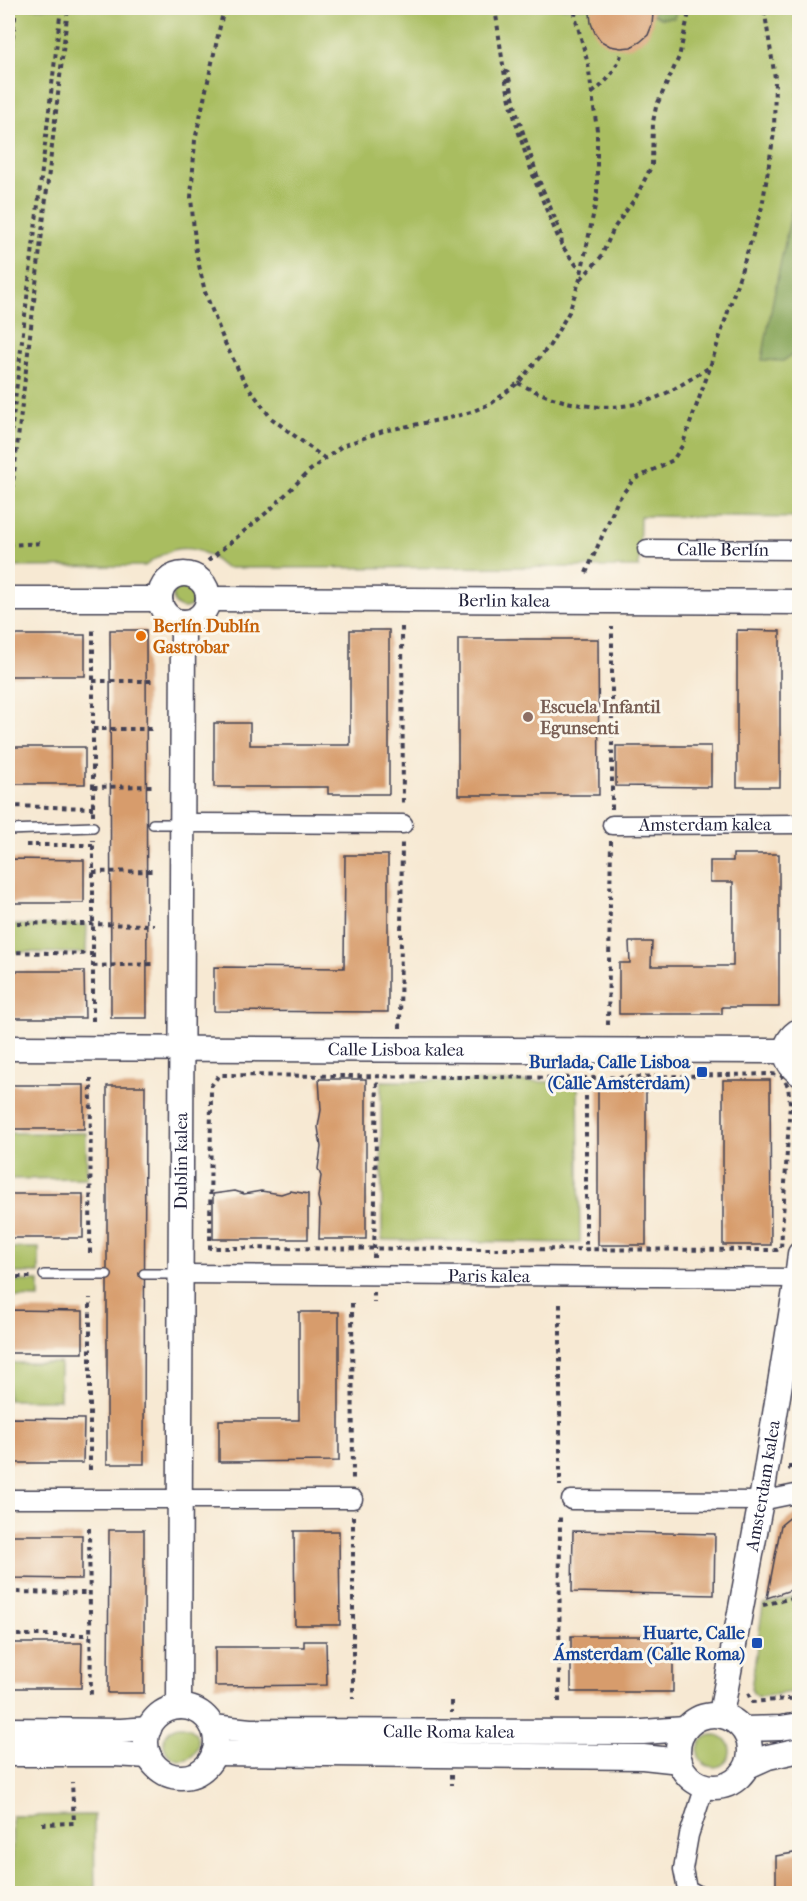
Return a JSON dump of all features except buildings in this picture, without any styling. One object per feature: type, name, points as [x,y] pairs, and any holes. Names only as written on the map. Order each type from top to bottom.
[{"type":"street","name":"Calle Berlín","points":[[647,549],[800,550]]},
{"type":"street","points":[[184,574],[196,577],[205,586],[208,599],[206,608],[200,616],[192,621],[183,622],[171,619],[163,610],[160,599],[163,587],[172,577],[184,574]]},
{"type":"street","points":[[8,599],[160,599]]},
{"type":"street","name":"Berlin kalea","points":[[208,599],[800,602]]},
{"type":"street","name":"Dublin kalea","points":[[179,1707],[183,622]]},
{"type":"street","points":[[182,824],[403,824]]},
{"type":"street","name":"Amsterdam kalea","points":[[612,825],[800,824]]},
{"type":"street","points":[[800,1030],[793,1034],[787,1042],[785,1051],[792,1069],[800,1074]]},
{"type":"street","name":"Calle Lisboa kalea","points":[[8,1048],[785,1051]]},
{"type":"street","name":"Amsterdam kalea","points":[[721,1714],[761,1501],[798,1266]]},
{"type":"street","name":"Paris kalea","points":[[180,1274],[374,1275],[798,1266]]},
{"type":"street","points":[[571,1500],[761,1501],[800,1493]]},
{"type":"street","points":[[8,1499],[353,1499]]},
{"type":"street","points":[[179,1707],[193,1709],[204,1716],[213,1727],[216,1744],[214,1754],[207,1766],[196,1774],[183,1777],[169,1775],[157,1767],[149,1756],[147,1738],[149,1729],[156,1718],[167,1710],[179,1707]]},
{"type":"street","points":[[748,1767],[751,1747],[744,1729],[734,1719],[721,1714],[707,1715],[695,1720],[685,1729],[678,1744],[680,1761],[685,1772],[694,1781],[705,1786],[722,1786],[737,1780],[748,1767],[768,1757],[800,1750]]},
{"type":"street","points":[[744,1729],[800,1725]]},
{"type":"street","name":"Calle Roma kalea","points":[[213,1727],[250,1731],[643,1732],[685,1729]]},
{"type":"street","points":[[8,1730],[121,1731],[149,1729]]},
{"type":"street","points":[[8,1754],[149,1756]]},
{"type":"street","name":"Calle Roma kalea","points":[[214,1754],[643,1757],[680,1761]]},
{"type":"street","points":[[696,1893],[687,1889],[683,1869],[689,1835],[705,1786]]},
{"type":"lane","points":[[153,824],[182,824]]},
{"type":"lane","points":[[8,830],[93,827]]},
{"type":"lane","points":[[144,1274],[180,1274]]},
{"type":"lane","points":[[44,1275],[107,1275]]},
{"type":"path","points":[[8,82],[16,8]]},
{"type":"path","points":[[8,460],[61,8]]},
{"type":"path","points":[[8,525],[68,8]]},
{"type":"path","points":[[224,8],[195,140],[191,198],[196,252],[205,292],[224,341],[244,381],[271,418],[324,458]]},
{"type":"path","points":[[495,8],[504,71],[508,73],[517,114],[538,178],[561,233],[562,246],[581,271]]},
{"type":"path","points":[[208,561],[271,509],[324,458],[342,446],[372,434],[471,412],[492,403],[518,382],[550,345],[569,312],[580,279],[597,196],[597,129],[588,64],[575,16],[576,8]]},
{"type":"path","points":[[580,279],[601,257],[615,228],[636,197],[652,165],[653,122],[656,107],[679,57],[690,8]]},
{"type":"path","points":[[586,573],[618,500],[633,480],[673,460],[682,446],[762,207],[774,133],[776,78],[764,8]]},
{"type":"path","points":[[592,93],[610,78],[621,55]]},
{"type":"path","points":[[518,382],[539,394],[559,401],[620,408],[655,398],[710,367]]},
{"type":"path","points":[[8,545],[43,543]]},
{"type":"path","points":[[398,1077],[403,824],[402,627]]},
{"type":"path","points":[[93,681],[152,681]]},
{"type":"path","points":[[93,729],[152,729]]},
{"type":"path","points":[[93,787],[153,786]]},
{"type":"path","points":[[8,806],[93,808]]},
{"type":"path","points":[[18,845],[93,845]]},
{"type":"path","points":[[93,872],[153,871]]},
{"type":"path","points":[[8,923],[154,925]]},
{"type":"path","points":[[8,952],[93,954]]},
{"type":"path","points":[[93,966],[154,964]]},
{"type":"path","points":[[219,1075],[398,1077],[586,1078],[781,1075],[788,1086],[790,1103],[780,1248],[777,1250],[586,1250],[210,1248],[211,1086],[219,1075]]},
{"type":"path","points":[[374,1302],[377,1075]]},
{"type":"path","points":[[90,1253],[91,1078]]},
{"type":"path","points":[[586,1078],[586,1250]]},
{"type":"path","points":[[8,1277],[44,1275]]},
{"type":"path","points":[[90,1298],[90,1470]]},
{"type":"path","points":[[790,1461],[790,1469],[800,1471]]},
{"type":"path","points":[[89,1528],[91,1699]]},
{"type":"path","points":[[8,1592],[90,1593]]},
{"type":"path","points":[[761,1616],[763,1605],[800,1596]]},
{"type":"path","points":[[8,1635],[90,1635]]},
{"type":"path","points":[[748,1689],[752,1702],[800,1698]]},
{"type":"path","points":[[42,1824],[74,1823],[72,1782]]},
{"type":"green space","points":[[8,8],[799,8],[799,518],[640,516],[639,567],[225,568],[197,550],[181,549],[167,552],[145,566],[8,567]]},
{"type":"green space","points":[[652,8],[677,8],[674,18],[660,18],[653,14]]},
{"type":"green space","points":[[799,175],[799,351],[783,361],[762,360],[774,295]]},
{"type":"green space","points":[[184,586],[192,589],[195,597],[192,605],[184,608],[176,605],[173,597],[176,589]]},
{"type":"green space","points":[[8,925],[87,925],[86,953],[8,952]]},
{"type":"green space","points":[[381,1081],[578,1082],[580,1243],[382,1240]]},
{"type":"green space","points":[[8,1133],[86,1133],[87,1178],[8,1179]]},
{"type":"green space","points":[[8,1248],[39,1248],[39,1273],[8,1273]]},
{"type":"green space","points":[[8,1281],[39,1281],[39,1298],[8,1297]]},
{"type":"green space","points":[[8,1363],[60,1363],[60,1400],[8,1400]]},
{"type":"green space","points":[[799,1596],[799,1691],[759,1697],[751,1689],[763,1605]]},
{"type":"green space","points":[[181,1726],[193,1731],[198,1743],[193,1755],[181,1760],[169,1755],[164,1743],[169,1731]]},
{"type":"green space","points":[[714,1735],[726,1739],[730,1751],[726,1763],[714,1767],[702,1763],[698,1751],[702,1739]]},
{"type":"green space","points":[[94,1815],[95,1893],[13,1893],[12,1816]]},
{"type":"place","name":"Berlín Dublín Gastrobar","points":[[141,636]]},
{"type":"place","name":"Escuela Infantil Egunsenti","points":[[528,717]]},
{"type":"place","name":"Burlada, Calle Lisboa (Calle Amsterdam)","points":[[702,1072]]},
{"type":"place","name":"Huarte, Calle Ámsterdam (Calle Roma)","points":[[757,1643]]}]
